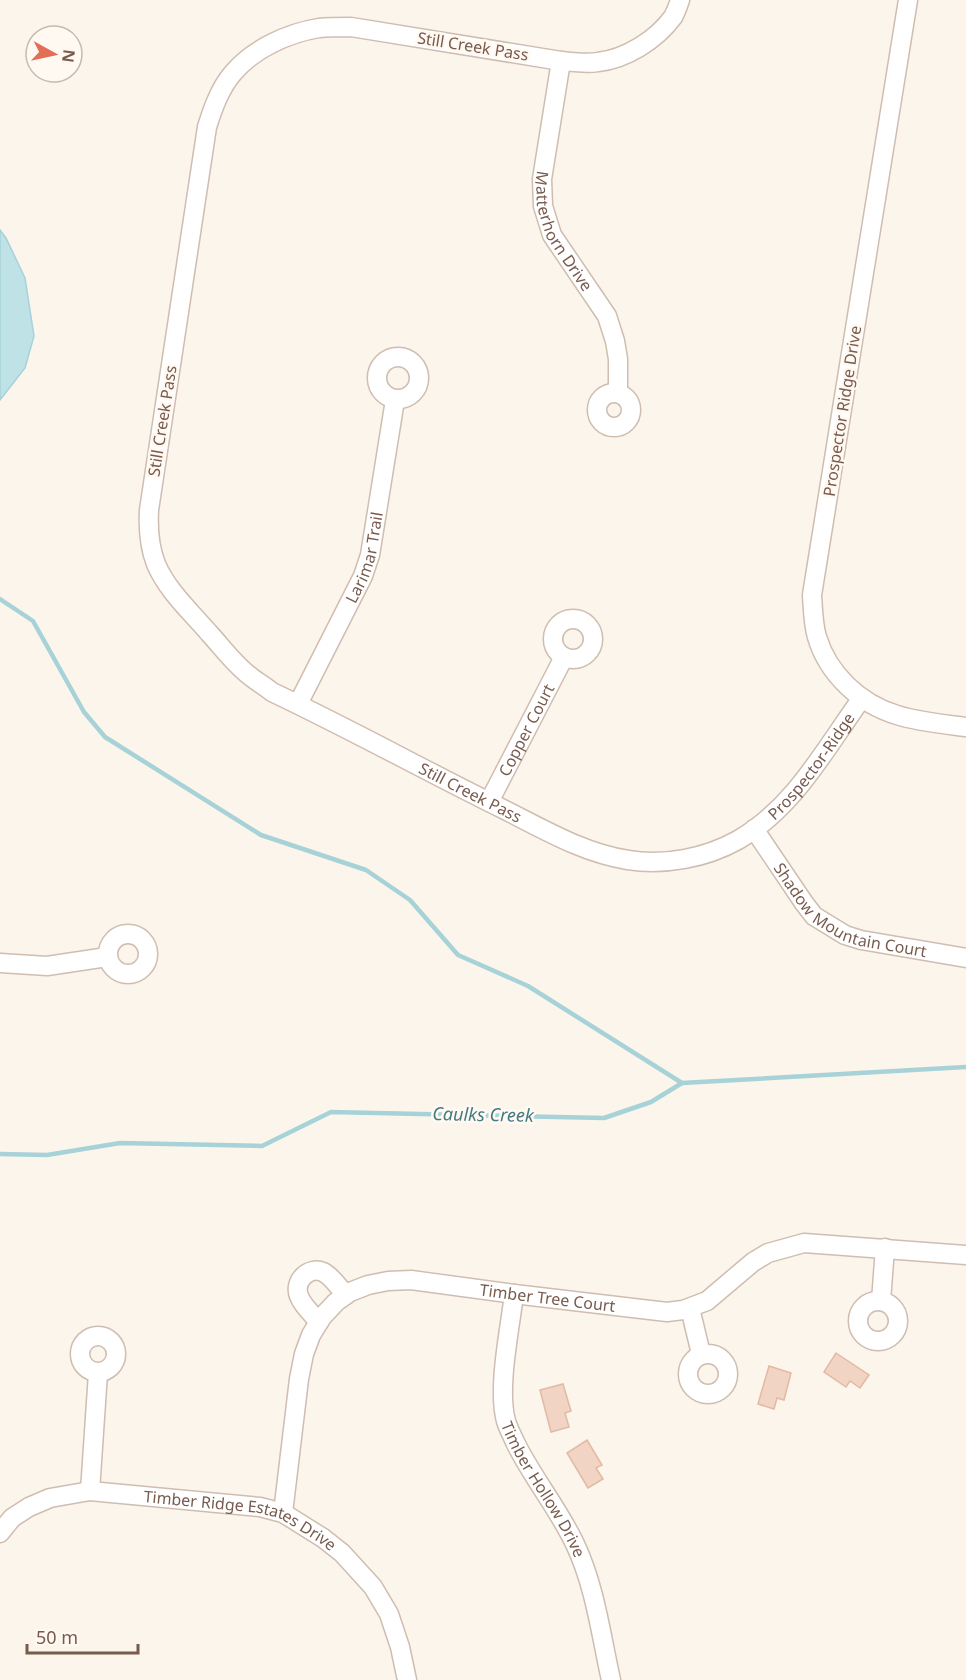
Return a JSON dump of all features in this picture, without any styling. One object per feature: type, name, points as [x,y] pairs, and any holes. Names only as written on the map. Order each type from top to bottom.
[{"type":"street","name":"Still Creek Pass","points":[[680,0],[674,16],[649,41],[617,58],[598,62],[561,61],[351,27],[321,28],[296,33],[250,57],[233,72],[213,107],[205,139],[148,526],[150,546],[156,563],[176,595],[235,663],[250,676],[273,692],[489,802],[587,850],[630,861],[653,862],[696,857],[736,841],[754,829]]},
{"type":"street","name":"Prospector Ridge Drive","points":[[908,0],[812,595],[813,616],[816,636],[825,657],[840,678],[862,698],[896,715],[966,728]]},
{"type":"street","name":"Matterhorn Drive","points":[[561,61],[542,179],[543,206],[556,243],[607,316],[618,358],[618,393]]},
{"type":"street","name":"Larimar Trail","points":[[298,704],[363,576],[370,555],[395,400]]},
{"type":"street","name":"Copper Court","points":[[489,802],[564,657]]},
{"type":"street","name":"Prospector-Ridge","points":[[754,829],[788,800],[862,698]]},
{"type":"street","name":"Shadow Mountain Court","points":[[754,829],[804,903],[814,916],[828,926],[861,940],[966,958]]},
{"type":"street","points":[[0,963],[47,966],[107,957]]},
{"type":"street","name":"Timber Tree Court","points":[[283,1513],[299,1379],[311,1335],[336,1302],[368,1285],[411,1280],[667,1312],[690,1308],[708,1300],[753,1262],[768,1253],[804,1243],[966,1255]]},
{"type":"street","points":[[881,1301],[885,1248]]},
{"type":"street","points":[[319,1322],[298,1296],[297,1289],[302,1277],[311,1271],[324,1272],[346,1295]]},
{"type":"street","name":"Timber Hollow Drive","points":[[514,1294],[503,1382],[506,1422],[522,1456],[575,1544],[596,1610],[610,1680]]},
{"type":"street","points":[[690,1308],[701,1354]]},
{"type":"street","points":[[90,1491],[98,1373]]},
{"type":"street","name":"Timber Ridge Estates Drive","points":[[0,1533],[12,1518],[29,1507],[50,1498],[90,1491],[260,1507],[283,1513],[342,1553],[374,1587],[389,1614],[400,1647],[407,1680]]},
{"type":"water","points":[[0,230],[25,278],[34,336],[25,368],[0,400]]},
{"type":"building","points":[[836,1353],[869,1375],[860,1388],[850,1381],[846,1387],[824,1372]]},
{"type":"building","points":[[769,1366],[791,1373],[784,1400],[777,1398],[774,1409],[758,1404]]},
{"type":"building","points":[[563,1384],[571,1411],[565,1413],[569,1427],[551,1432],[540,1390]]},
{"type":"building","points":[[587,1440],[602,1465],[596,1468],[603,1479],[588,1488],[567,1453]]},
{"type":"waterway","points":[[0,599],[33,621],[84,712],[105,737],[261,835],[366,870],[410,900],[458,955],[528,986],[682,1083]]},
{"type":"waterway","name":"Caulks Creek","points":[[0,1154],[47,1155],[120,1143],[262,1146],[331,1112],[604,1118],[651,1102],[682,1083],[966,1067]]}]
